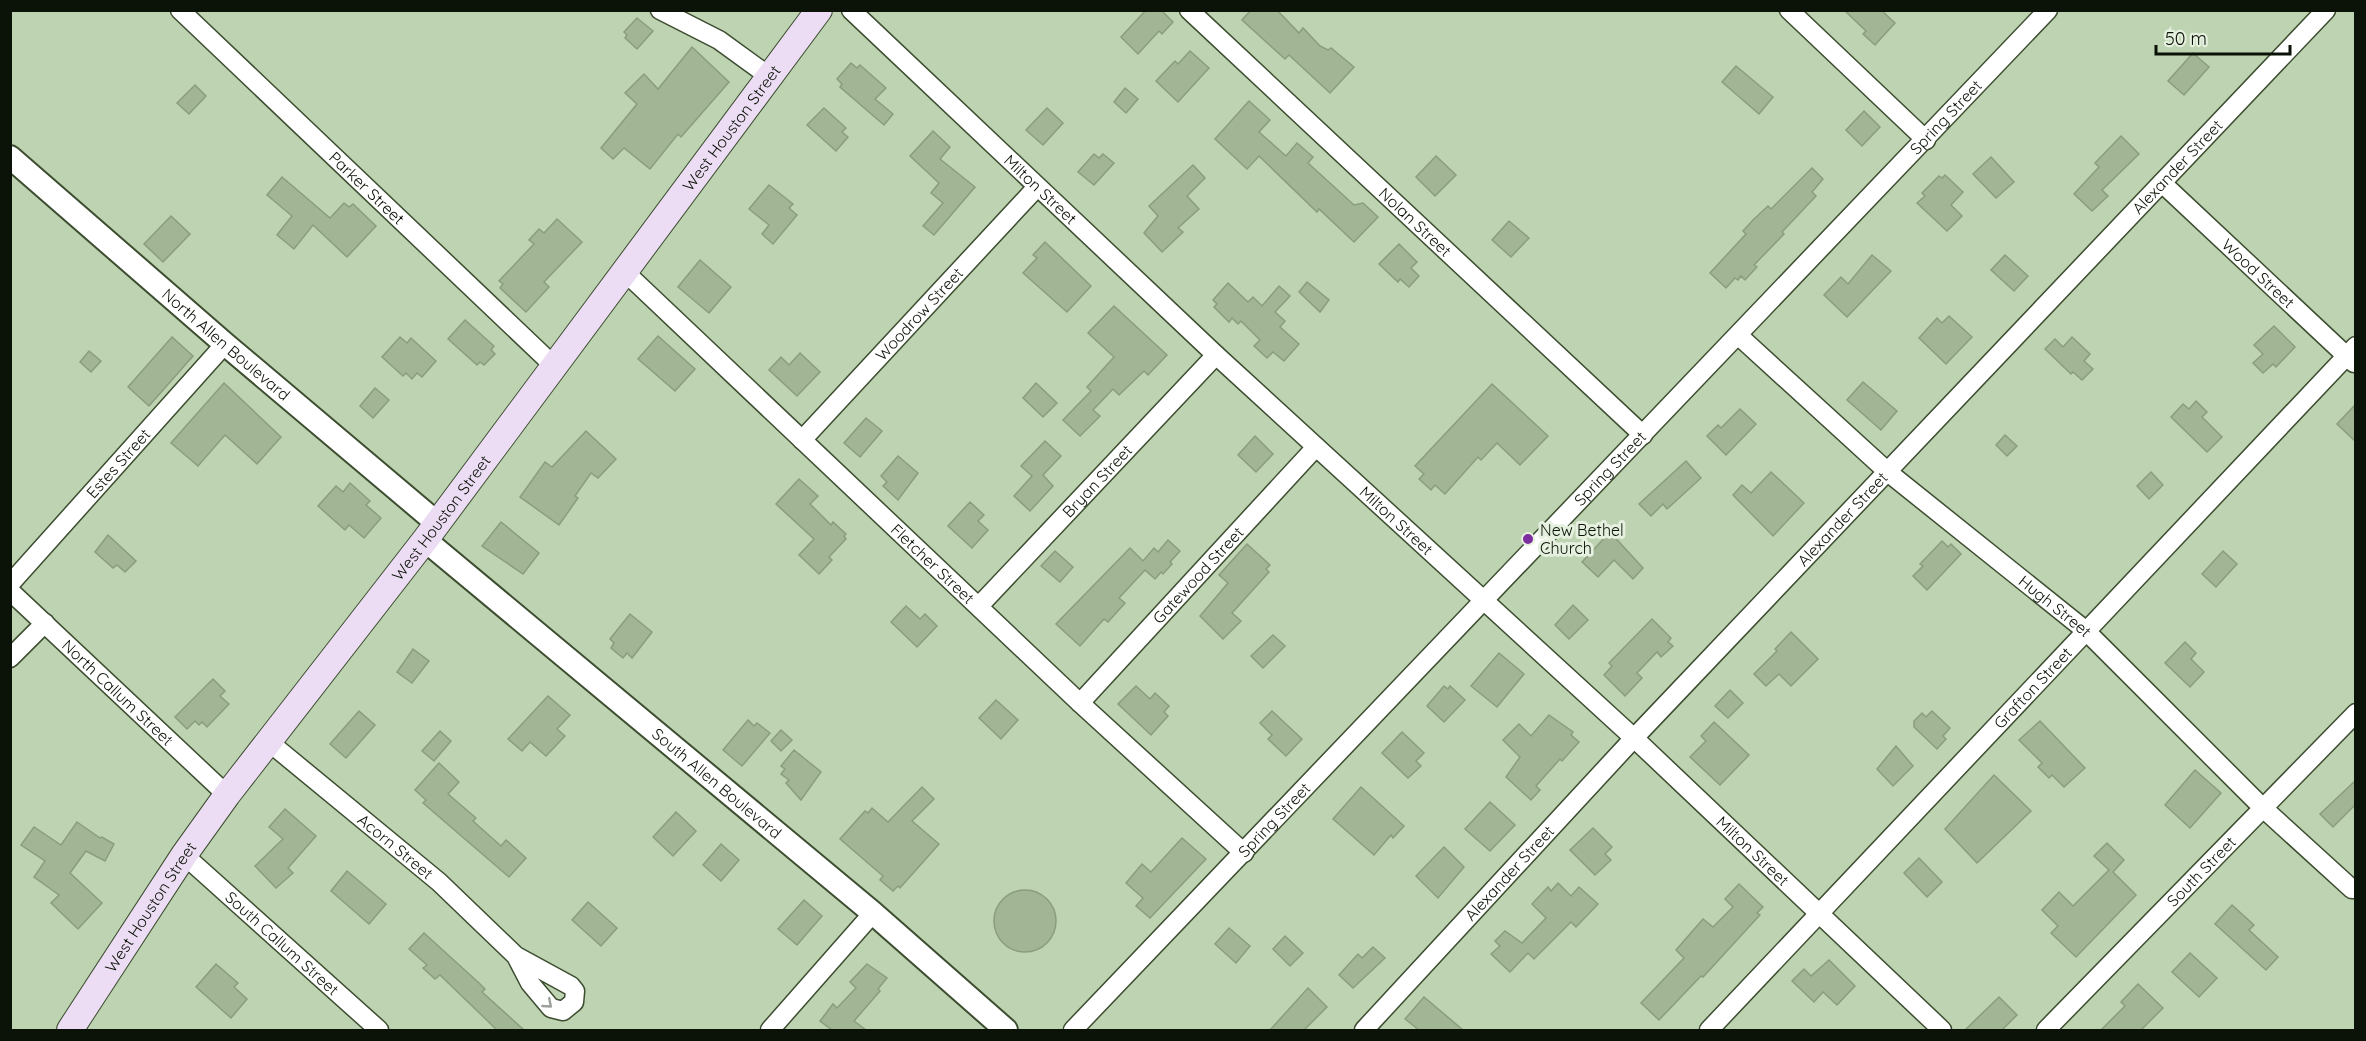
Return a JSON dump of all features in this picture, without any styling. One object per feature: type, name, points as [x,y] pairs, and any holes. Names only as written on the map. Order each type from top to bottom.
[{"type":"main road","name":"West Houston Street","points":[[70,1030],[184,855],[227,795],[431,531],[819,10]]},
{"type":"street","name":"Parker Street","points":[[180,10],[554,365]]},
{"type":"street","points":[[660,10],[719,40],[770,77]]},
{"type":"street","name":"Milton Street","points":[[851,10],[1216,355],[1634,738],[1942,1030]]},
{"type":"street","name":"Nolan Street","points":[[1188,10],[1643,435]]},
{"type":"street","points":[[1789,10],[1926,140]]},
{"type":"street","name":"Spring Street","points":[[1074,1030],[2048,10]]},
{"type":"street","name":"Alexander Street","points":[[1364,1030],[1634,738],[1889,473],[2325,10]]},
{"type":"street","name":"North Allen Boulevard","points":[[14,160],[225,344],[431,531]]},
{"type":"street","name":"Wood Street","points":[[2162,183],[2352,355]]},
{"type":"street","name":"Woodrow Street","points":[[802,440],[1037,187]]},
{"type":"street","name":"Fletcher Street","points":[[625,272],[1080,703],[1245,853]]},
{"type":"street","name":"Hugh Street","points":[[1739,336],[1889,473],[2085,630],[2263,808],[2355,889]]},
{"type":"street","name":"Estes Street","points":[[10,584],[225,344]]},
{"type":"street","name":"Bryan Street","points":[[979,606],[1216,355]]},
{"type":"street","name":"Grafton Street","points":[[1709,1030],[2085,630],[2352,355]]},
{"type":"street","name":"Gatewood Street","points":[[1080,703],[1316,447]]},
{"type":"street","name":"South Allen Boulevard","points":[[431,531],[1006,1030]]},
{"type":"street","name":"North Callum Street","points":[[10,591],[227,795]]},
{"type":"street","points":[[10,658],[45,623]]},
{"type":"street","name":"South Street","points":[[2046,1030],[2355,713]]},
{"type":"street","name":"Acorn Street","points":[[269,742],[439,882],[516,956]]},
{"type":"street","name":"South Callum Street","points":[[184,855],[379,1030]]},
{"type":"street","points":[[770,1030],[873,913]]},
{"type":"building","points":[[1146,10],[1161,10],[1173,22],[1162,34],[1159,31],[1138,54],[1121,37]]},
{"type":"building","points":[[1251,10],[1277,10],[1299,33],[1303,28],[1320,46],[1328,50],[1331,48],[1354,67],[1330,93],[1289,55],[1285,59],[1242,20]]},
{"type":"building","points":[[1844,10],[1881,10],[1895,23],[1875,45],[1863,34],[1866,31]]},
{"type":"building","points":[[637,18],[653,31],[637,49],[625,38],[627,35],[624,32]]},
{"type":"building","points":[[692,47],[729,82],[681,137],[678,134],[650,169],[624,148],[613,159],[601,148],[637,104],[625,93],[644,74],[658,89]]},
{"type":"building","points":[[1190,51],[1209,68],[1178,102],[1156,81],[1175,61],[1178,64]]},
{"type":"building","points":[[2193,53],[2209,67],[2184,95],[2168,81]]},
{"type":"building","points":[[851,63],[857,68],[860,65],[886,88],[875,99],[893,114],[884,125],[840,87],[842,84],[837,79]]},
{"type":"building","points":[[1736,66],[1773,97],[1759,114],[1722,82]]},
{"type":"building","points":[[195,85],[206,96],[189,114],[177,103]]},
{"type":"building","points":[[1125,88],[1138,99],[1126,113],[1114,102]]},
{"type":"building","points":[[1249,101],[1270,120],[1259,132],[1286,156],[1297,143],[1313,157],[1308,163],[1354,205],[1363,203],[1378,217],[1354,242],[1319,209],[1317,212],[1259,156],[1247,169],[1215,139]]},
{"type":"building","points":[[824,108],[846,128],[842,132],[848,137],[836,151],[807,125]]},
{"type":"building","points":[[1047,108],[1063,123],[1043,145],[1026,130]]},
{"type":"building","points":[[1864,111],[1880,127],[1862,146],[1846,130]]},
{"type":"building","points":[[933,131],[950,147],[940,159],[975,187],[934,235],[923,226],[943,203],[931,193],[939,183],[910,156]]},
{"type":"building","points":[[2121,136],[2139,154],[2102,190],[2108,196],[2092,211],[2074,194],[2099,167],[2095,163]]},
{"type":"building","points":[[1094,154],[1099,158],[1103,154],[1114,163],[1094,185],[1078,172]]},
{"type":"building","points":[[1436,156],[1456,175],[1435,196],[1416,177]]},
{"type":"building","points":[[1991,157],[2014,182],[1996,198],[1973,174]]},
{"type":"building","points":[[1193,165],[1205,178],[1187,196],[1199,209],[1178,228],[1183,232],[1162,252],[1144,233],[1158,216],[1149,206]]},
{"type":"building","points":[[1812,168],[1823,179],[1812,192],[1816,196],[1754,265],[1757,267],[1745,280],[1741,276],[1738,280],[1735,278],[1726,288],[1710,273],[1746,234],[1743,231],[1753,220],[1768,206],[1771,209]]},
{"type":"building","points":[[1945,175],[1963,192],[1951,205],[1962,216],[1947,231],[1917,203],[1925,196],[1922,193],[1939,176],[1942,178]]},
{"type":"building","points":[[282,177],[330,218],[344,203],[349,207],[353,204],[376,226],[347,257],[313,225],[294,249],[277,235],[292,216],[267,195]]},
{"type":"building","points":[[769,185],[793,204],[789,208],[797,215],[773,244],[762,234],[769,225],[749,209]]},
{"type":"building","points":[[171,216],[190,234],[163,262],[144,244]]},
{"type":"building","points":[[557,219],[582,242],[544,282],[549,287],[526,312],[500,288],[503,284],[499,281],[534,244],[529,240],[539,229],[544,233]]},
{"type":"building","points":[[1509,221],[1529,238],[1511,257],[1492,240]]},
{"type":"building","points":[[1045,242],[1091,286],[1067,312],[1023,273],[1037,258],[1033,255]]},
{"type":"building","points":[[1399,244],[1417,262],[1411,268],[1419,276],[1409,287],[1400,279],[1398,282],[1379,264]]},
{"type":"building","points":[[1872,255],[1891,271],[1847,317],[1824,295],[1841,277],[1848,284]]},
{"type":"building","points":[[2005,255],[2028,276],[2014,291],[1991,270]]},
{"type":"building","points":[[700,260],[731,287],[709,313],[678,287]]},
{"type":"building","points":[[1307,282],[1329,300],[1320,312],[1299,292]]},
{"type":"building","points":[[1228,283],[1248,302],[1253,297],[1262,306],[1279,286],[1290,296],[1275,312],[1285,321],[1280,327],[1299,344],[1284,361],[1273,352],[1267,358],[1254,346],[1260,340],[1241,321],[1238,324],[1232,318],[1229,322],[1214,307],[1217,304],[1213,300]]},
{"type":"building","points":[[1114,306],[1167,355],[1148,375],[1144,371],[1119,395],[1113,389],[1093,410],[1100,416],[1080,436],[1063,420],[1091,391],[1087,387],[1114,357],[1088,333]]},
{"type":"building","points":[[1949,316],[1972,337],[1946,364],[1919,338],[1937,318],[1942,323]]},
{"type":"building","points":[[465,320],[494,346],[491,350],[495,354],[484,365],[480,362],[477,365],[448,339]]},
{"type":"building","points":[[2274,326],[2295,347],[2276,367],[2273,364],[2263,373],[2253,363],[2263,354],[2254,345]]},
{"type":"building","points":[[658,336],[695,369],[675,391],[638,359]]},
{"type":"building","points":[[172,337],[193,356],[149,406],[128,387]]},
{"type":"building","points":[[400,337],[407,343],[411,338],[436,361],[422,377],[417,373],[412,379],[406,373],[403,376],[382,357]]},
{"type":"building","points":[[2072,337],[2090,354],[2084,361],[2093,369],[2082,380],[2073,372],[2071,374],[2045,349],[2055,339],[2063,347]]},
{"type":"building","points":[[89,351],[101,361],[91,372],[80,362]]},
{"type":"building","points":[[800,353],[820,372],[797,396],[769,370],[781,357],[789,365]]},
{"type":"building","points":[[1863,382],[1897,411],[1881,430],[1847,400]]},
{"type":"building","points":[[224,383],[281,437],[257,464],[225,435],[198,466],[171,443]]},
{"type":"building","points":[[1036,383],[1057,403],[1043,417],[1023,398]]},
{"type":"building","points":[[1492,384],[1548,436],[1520,465],[1497,443],[1481,460],[1478,457],[1445,494],[1435,485],[1431,490],[1419,479],[1424,474],[1415,466]]},
{"type":"building","points":[[375,388],[389,400],[373,418],[360,406]]},
{"type":"building","points":[[2196,401],[2207,412],[2202,417],[2222,437],[2207,452],[2171,417],[2183,404],[2189,409]]},
{"type":"building","points":[[2355,405],[2355,441],[2337,424]]},
{"type":"building","points":[[1740,409],[1756,424],[1726,455],[1707,436],[1718,425],[1721,428]]},
{"type":"building","points":[[866,418],[882,431],[860,457],[844,443]]},
{"type":"building","points":[[586,431],[616,459],[598,478],[591,473],[575,496],[578,498],[559,525],[520,497],[545,462],[552,467]]},
{"type":"building","points":[[2005,435],[2017,446],[2007,456],[1996,445]]},
{"type":"building","points":[[1255,436],[1273,454],[1256,472],[1238,455]]},
{"type":"building","points":[[1045,441],[1061,456],[1043,475],[1053,486],[1030,511],[1014,496],[1032,476],[1021,466]]},
{"type":"building","points":[[898,456],[918,473],[898,500],[883,486],[887,482],[881,476]]},
{"type":"building","points":[[1686,461],[1701,478],[1667,509],[1663,504],[1651,516],[1639,504]]},
{"type":"building","points":[[1771,472],[1804,503],[1773,536],[1733,495],[1742,485],[1751,493]]},
{"type":"building","points":[[2151,472],[2163,485],[2149,499],[2137,486]]},
{"type":"building","points":[[799,479],[818,496],[810,504],[831,525],[833,522],[846,534],[844,536],[846,539],[829,557],[832,560],[819,574],[799,555],[814,539],[776,504]]},
{"type":"building","points":[[350,483],[370,501],[366,505],[381,518],[364,538],[349,525],[345,530],[318,506],[336,486],[343,492]]},
{"type":"building","points":[[970,502],[984,515],[978,521],[988,530],[972,548],[948,526]]},
{"type":"building","points":[[501,522],[539,553],[523,574],[482,546]]},
{"type":"building","points":[[1610,532],[1643,568],[1633,579],[1614,560],[1598,577],[1582,562]]},
{"type":"building","points":[[108,535],[136,561],[125,572],[117,565],[113,568],[95,552]]},
{"type":"building","points":[[1168,540],[1180,551],[1170,562],[1172,564],[1155,579],[1145,570],[1119,598],[1125,603],[1108,622],[1104,619],[1080,646],[1056,624],[1130,548],[1143,561],[1154,548],[1158,552]]},
{"type":"building","points":[[1942,541],[1948,547],[1951,544],[1961,554],[1927,590],[1913,576],[1923,566],[1920,564]]},
{"type":"building","points":[[1247,544],[1270,565],[1266,569],[1269,572],[1232,613],[1241,621],[1223,639],[1200,616],[1228,583],[1219,575]]},
{"type":"building","points":[[1055,551],[1073,567],[1060,582],[1041,566]]},
{"type":"building","points":[[2223,551],[2237,564],[2216,587],[2202,574]]},
{"type":"building","points":[[1573,605],[1588,620],[1569,639],[1555,625]]},
{"type":"building","points":[[906,606],[920,619],[925,614],[937,626],[917,647],[891,622]]},
{"type":"building","points":[[630,614],[652,632],[632,658],[627,653],[623,658],[611,648],[614,643],[610,639]]},
{"type":"building","points":[[1652,619],[1671,638],[1668,642],[1673,646],[1661,657],[1657,652],[1637,673],[1642,678],[1625,696],[1604,675],[1612,666],[1609,663]]},
{"type":"building","points":[[1791,632],[1818,659],[1791,686],[1779,674],[1766,686],[1754,674],[1777,651],[1775,649]]},
{"type":"building","points":[[1273,635],[1285,646],[1263,668],[1251,656]]},
{"type":"building","points":[[2185,642],[2196,653],[2191,659],[2204,672],[2190,687],[2165,663]]},
{"type":"building","points":[[413,649],[429,661],[412,683],[397,672]]},
{"type":"building","points":[[1499,653],[1524,674],[1497,707],[1471,686]]},
{"type":"building","points":[[213,679],[225,691],[220,696],[229,704],[207,727],[202,722],[199,725],[195,721],[187,729],[175,717]]},
{"type":"building","points":[[1136,686],[1150,699],[1155,693],[1169,706],[1164,712],[1168,716],[1151,735],[1118,704]]},
{"type":"building","points":[[1444,686],[1448,689],[1450,686],[1465,700],[1444,722],[1427,706]]},
{"type":"building","points":[[1730,690],[1743,703],[1728,718],[1715,706]]},
{"type":"building","points":[[548,696],[570,715],[557,729],[565,736],[546,756],[530,742],[522,751],[508,739]]},
{"type":"building","points":[[996,700],[1018,720],[1001,739],[979,718]]},
{"type":"building","points":[[359,711],[375,725],[346,758],[330,744]]},
{"type":"building","points":[[1272,711],[1302,739],[1286,756],[1268,739],[1272,735],[1260,723]]},
{"type":"building","points":[[1932,711],[1950,728],[1943,736],[1946,739],[1937,749],[1914,727],[1914,721],[1922,713],[1926,717]]},
{"type":"building","points":[[1549,715],[1573,732],[1571,735],[1579,742],[1536,786],[1540,790],[1531,800],[1506,777],[1520,757],[1503,740],[1519,724],[1531,736]]},
{"type":"building","points":[[748,720],[754,726],[757,723],[770,733],[742,766],[723,750]]},
{"type":"building","points":[[2040,721],[2085,768],[2064,787],[2052,775],[2049,778],[2038,767],[2042,763],[2019,740]]},
{"type":"building","points":[[1714,722],[1749,755],[1720,785],[1690,757],[1706,741],[1701,736]]},
{"type":"building","points":[[781,730],[792,740],[781,751],[771,741]]},
{"type":"building","points":[[440,731],[451,741],[434,761],[422,751]]},
{"type":"building","points":[[1402,732],[1424,753],[1416,761],[1421,766],[1408,778],[1382,753]]},
{"type":"building","points":[[1896,746],[1913,766],[1893,786],[1877,769]]},
{"type":"building","points":[[794,750],[821,772],[801,800],[786,783],[789,780],[781,774],[785,769],[781,766]]},
{"type":"building","points":[[439,763],[459,782],[448,794],[476,818],[473,821],[501,846],[506,840],[526,858],[509,877],[423,803],[426,800],[415,790]]},
{"type":"building","points":[[2195,770],[2221,793],[2190,828],[2165,805]]},
{"type":"building","points":[[1994,775],[2031,811],[1977,863],[1945,829]]},
{"type":"building","points":[[2355,781],[2355,805],[2333,827],[2320,814]]},
{"type":"building","points":[[922,787],[934,799],[912,821],[939,844],[900,888],[898,886],[893,891],[880,880],[883,876],[840,839],[865,811],[868,813],[872,808],[888,822]]},
{"type":"building","points":[[1361,787],[1404,826],[1393,838],[1391,835],[1374,855],[1333,819]]},
{"type":"building","points":[[1490,802],[1515,825],[1490,851],[1465,829]]},
{"type":"building","points":[[285,809],[316,836],[288,868],[293,873],[276,888],[255,866],[283,839],[269,827]]},
{"type":"building","points":[[676,812],[696,831],[673,856],[653,837]]},
{"type":"building","points":[[77,822],[100,838],[114,844],[105,861],[86,851],[70,873],[102,903],[78,929],[51,903],[59,895],[34,877],[45,861],[21,845],[34,827],[61,845]]},
{"type":"building","points":[[1593,828],[1612,847],[1605,854],[1611,860],[1595,875],[1570,850]]},
{"type":"building","points":[[1182,838],[1206,859],[1150,918],[1136,906],[1143,898],[1126,883],[1142,864],[1151,872]]},
{"type":"building","points":[[2107,843],[2124,860],[2113,872],[2136,895],[2076,957],[2051,933],[2058,926],[2042,910],[2059,892],[2073,906],[2109,870],[2094,856]]},
{"type":"building","points":[[721,844],[739,860],[721,881],[703,865]]},
{"type":"building","points":[[1444,847],[1464,867],[1438,898],[1416,876]]},
{"type":"building","points":[[1919,858],[1942,882],[1927,897],[1904,873]]},
{"type":"building","points":[[347,871],[386,904],[369,924],[331,891]]},
{"type":"building","points":[[1558,883],[1571,896],[1579,887],[1598,904],[1576,927],[1571,922],[1534,959],[1528,953],[1510,972],[1491,954],[1500,946],[1495,941],[1505,931],[1522,943],[1546,918],[1532,904],[1548,887],[1551,891]]},
{"type":"building","points":[[1739,884],[1763,907],[1757,913],[1760,915],[1703,977],[1701,976],[1659,1020],[1641,1003],[1684,958],[1676,950],[1703,919],[1713,927],[1733,907],[1725,899]]},
{"type":"building","points":[[1025,890],[1047,899],[1056,921],[1047,943],[1025,952],[1003,943],[994,921],[1003,899]]},
{"type":"building","points":[[804,900],[822,916],[797,945],[778,929]]},
{"type":"building","points":[[588,902],[617,928],[601,946],[572,920]]},
{"type":"building","points":[[2232,905],[2254,925],[2249,930],[2278,957],[2266,970],[2215,924]]},
{"type":"building","points":[[1229,928],[1250,946],[1236,963],[1215,944]]},
{"type":"building","points":[[424,933],[479,983],[485,989],[482,992],[524,1030],[497,1030],[440,975],[435,979],[423,968],[427,965],[409,949]]},
{"type":"building","points":[[1285,936],[1303,953],[1290,966],[1273,949]]},
{"type":"building","points":[[1373,947],[1385,958],[1353,988],[1339,975],[1358,954],[1362,958]]},
{"type":"building","points":[[2190,953],[2217,978],[2199,997],[2172,972]]},
{"type":"building","points":[[1829,960],[1855,986],[1837,1005],[1823,992],[1814,1002],[1792,981],[1804,969],[1811,976]]},
{"type":"building","points":[[216,964],[238,983],[234,987],[247,999],[231,1018],[196,987]]},
{"type":"building","points":[[867,964],[887,978],[878,989],[880,991],[854,1021],[866,1030],[832,1030],[820,1021],[833,1004],[837,1008],[856,988],[850,982]]},
{"type":"building","points":[[2138,984],[2163,1008],[2141,1030],[2101,1030],[2125,1006],[2121,1002]]},
{"type":"building","points":[[1308,988],[1327,1007],[1304,1030],[1270,1030]]},
{"type":"building","points":[[1424,997],[1463,1030],[1419,1030],[1405,1019]]},
{"type":"building","points":[[1999,997],[2017,1015],[2002,1030],[1965,1030]]},
{"type":"place","name":"New Bethel Church","points":[[1528,539]]}]
